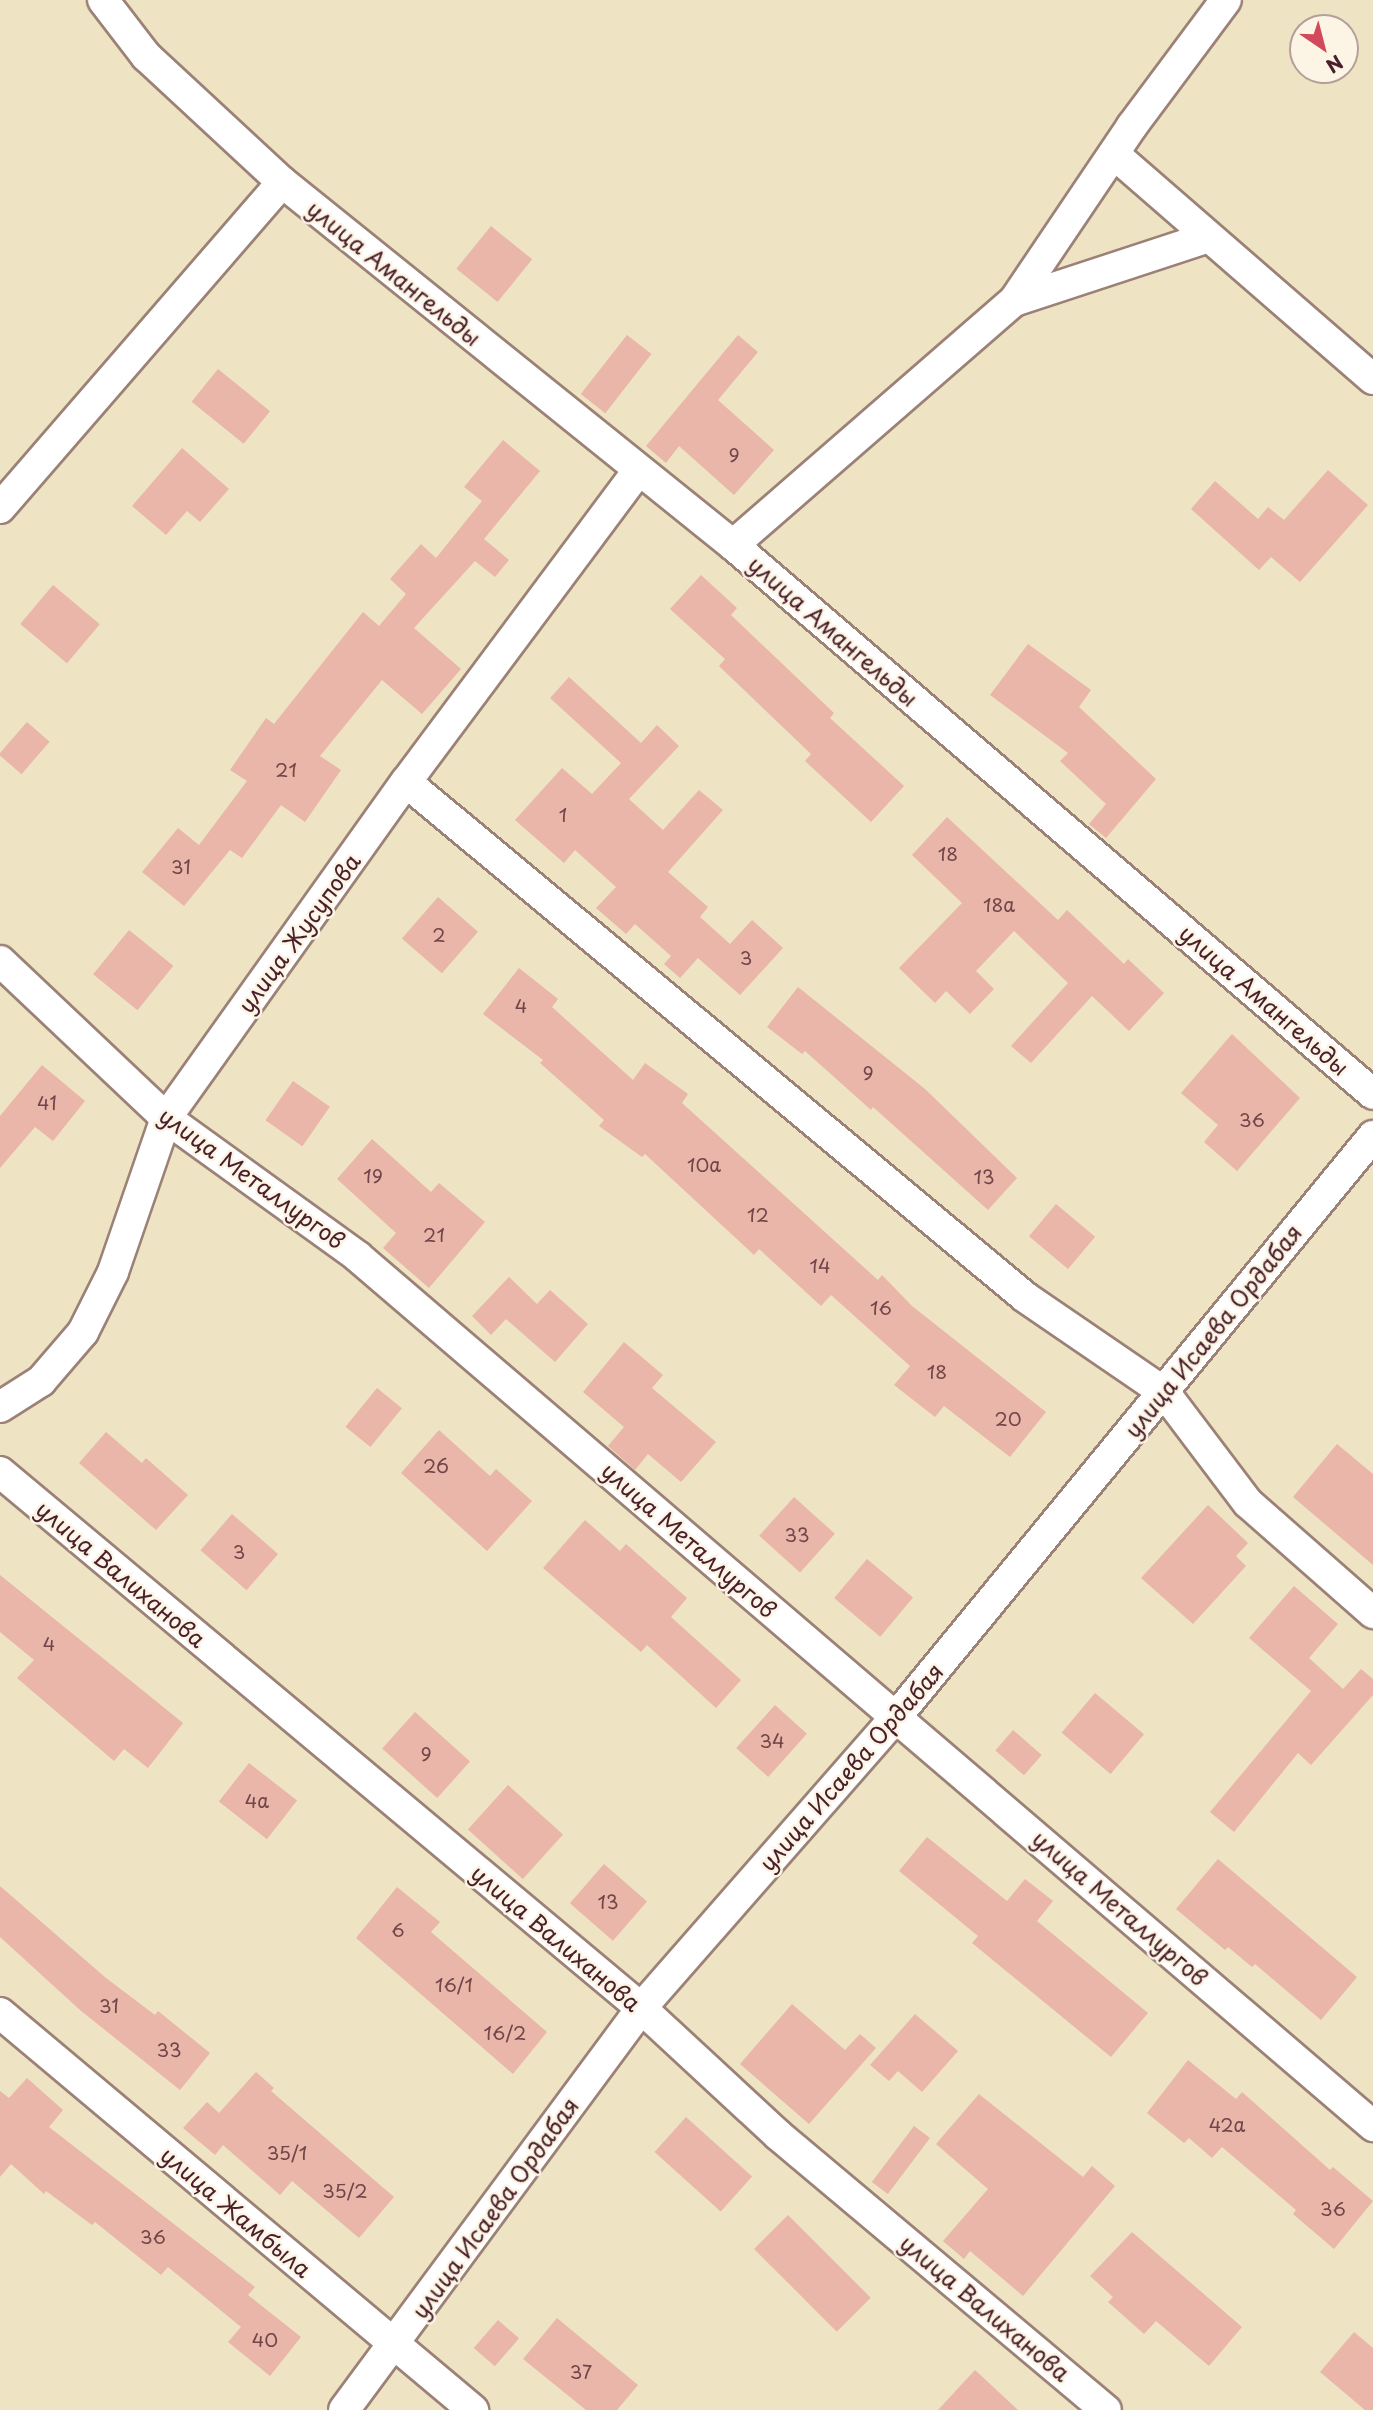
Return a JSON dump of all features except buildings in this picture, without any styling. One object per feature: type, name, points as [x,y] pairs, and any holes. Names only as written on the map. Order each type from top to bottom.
[{"type":"street","name":"улица Амангельды","points":[[103,0],[146,56],[282,182],[637,472],[733,545],[1373,1094]]},
{"type":"street","points":[[733,545],[1014,301],[1114,154],[1226,0]]},
{"type":"street","points":[[1114,154],[1206,238],[1373,379]]},
{"type":"street","points":[[0,508],[211,259],[282,182]]},
{"type":"street","points":[[1014,301],[1206,238]]},
{"type":"street","name":"улица Жусупова","points":[[0,1408],[41,1381],[83,1332],[113,1272],[166,1118],[406,782],[637,472]]},
{"type":"street","points":[[406,782],[1025,1297],[1164,1392],[1248,1503],[1373,1612]]},
{"type":"street","name":"улица Металлургов","points":[[0,961],[166,1118],[357,1255],[1373,2126]]},
{"type":"street","name":"улица Исаева Ордабая","points":[[344,2410],[395,2346],[640,2008],[896,1717],[1373,1136]]},
{"type":"street","name":"улица Валиханова","points":[[0,1472],[640,2008],[778,2135],[1106,2410]]},
{"type":"street","name":"улица Жамбыла","points":[[0,2013],[473,2410]]}]
